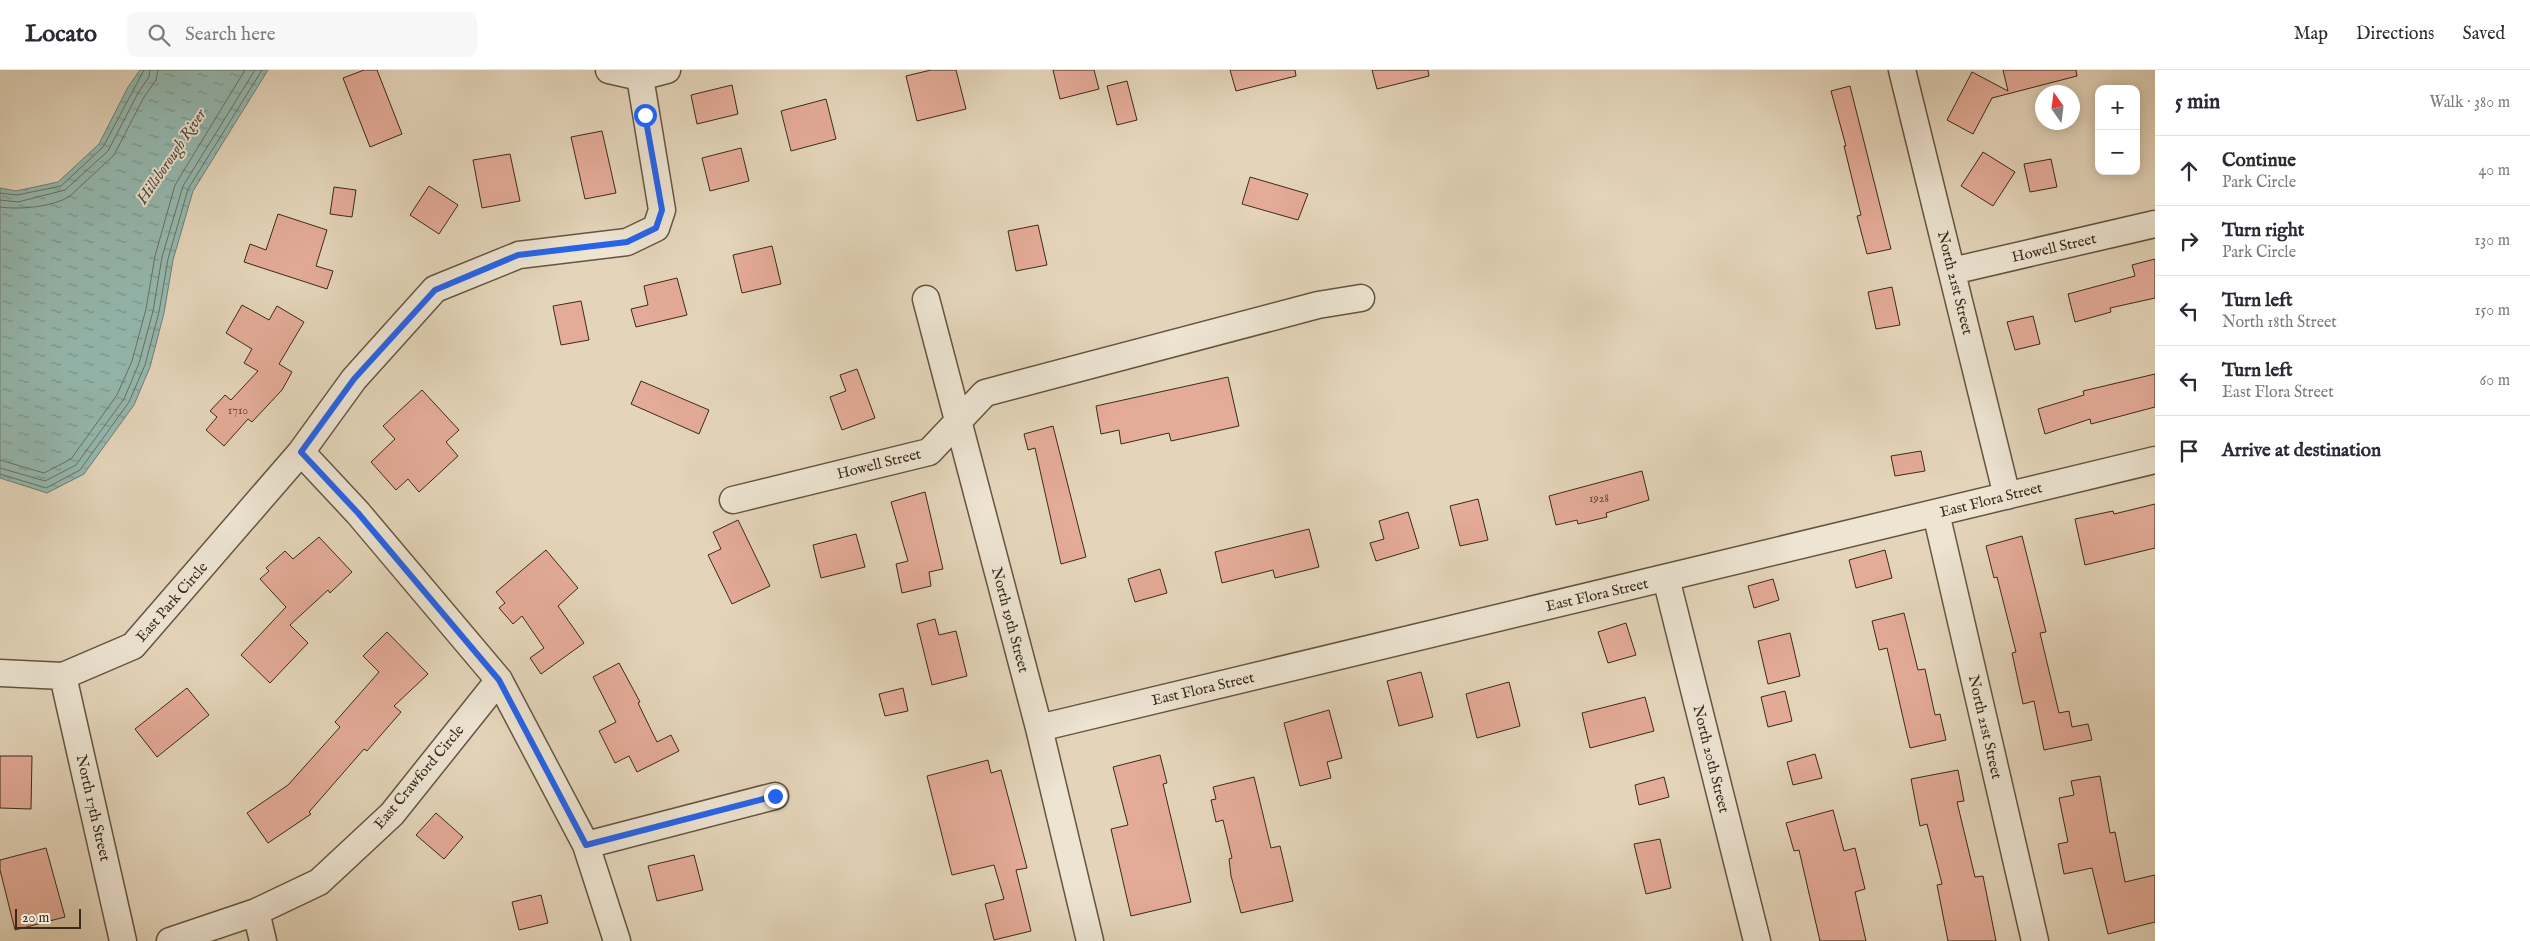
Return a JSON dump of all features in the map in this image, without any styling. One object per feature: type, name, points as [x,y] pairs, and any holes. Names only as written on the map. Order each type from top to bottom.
[{"type":"street","points":[[609,70],[640,77],[667,70]]},
{"type":"street","name":"North 21st Street","points":[[1902,70],[2007,496]]},
{"type":"street","name":"East Park Circle","points":[[0,673],[63,676],[133,646],[301,452],[354,379],[435,290],[518,255],[627,242],[656,228],[662,210],[640,77]]},
{"type":"street","name":"Howell Street","points":[[1952,271],[2155,224]]},
{"type":"street","name":"Howell Street","points":[[733,500],[929,452],[985,392],[1146,352],[1318,306],[1361,298]]},
{"type":"street","name":"North 19th Street","points":[[926,299],[1039,728],[1090,941]]},
{"type":"street","points":[[301,452],[358,513],[499,680],[586,845],[617,941]]},
{"type":"street","name":"East Flora Street","points":[[1039,728],[2155,460]]},
{"type":"street","name":"North 21st Street","points":[[1936,514],[2034,941]]},
{"type":"street","name":"North 20th Street","points":[[1666,578],[1756,941]]},
{"type":"street","name":"North 17th Street","points":[[63,676],[123,941]]},
{"type":"street","name":"East Crawford Circle","points":[[170,941],[256,912],[319,882],[392,814],[499,680]]},
{"type":"street","points":[[586,845],[775,796]]},
{"type":"street","points":[[256,912],[263,941]]},
{"type":"water","name":"Hillsborough River","points":[[140,70],[268,70],[193,191],[173,260],[164,313],[150,367],[134,405],[84,474],[47,493],[0,478],[0,188],[16,191],[58,182],[99,144],[128,87]]},
{"type":"building","points":[[364,70],[377,70],[402,134],[370,147],[343,78]]},
{"type":"building","points":[[931,70],[956,70],[966,109],[917,121],[906,76]]},
{"type":"building","points":[[1053,70],[1094,70],[1099,89],[1060,99]]},
{"type":"building","points":[[1230,70],[1295,70],[1296,76],[1236,91]]},
{"type":"building","points":[[1372,70],[1428,70],[1429,76],[1377,89]]},
{"type":"building","points":[[2003,70],[2076,70],[2077,76],[2042,85],[2035,85],[2035,87],[1992,98],[1973,134],[1947,120],[1972,72],[2008,91]]},
{"type":"building","points":[[1127,81],[1137,120],[1117,125],[1107,86]]},
{"type":"building","points":[[732,85],[738,114],[697,124],[691,95]]},
{"type":"building","points":[[1850,86],[1891,249],[1867,254],[1857,216],[1861,215],[1844,146],[1846,146],[1831,91]]},
{"type":"building","points":[[826,99],[836,139],[791,151],[781,111]]},
{"type":"building","points":[[602,131],[616,193],[585,199],[571,137]]},
{"type":"building","points":[[741,148],[749,181],[710,191],[702,158]]},
{"type":"building","points":[[1983,152],[2015,172],[1993,206],[1961,186]]},
{"type":"building","points":[[510,154],[520,201],[482,208],[473,160]]},
{"type":"building","points":[[2051,159],[2057,187],[2030,192],[2024,164]]},
{"type":"building","points":[[1250,177],[1308,194],[1298,220],[1242,204]]},
{"type":"building","points":[[429,186],[458,205],[439,234],[410,215]]},
{"type":"building","points":[[334,187],[356,190],[352,217],[330,214]]},
{"type":"building","points":[[278,214],[327,230],[316,266],[333,271],[327,289],[244,262],[250,244],[266,250]]},
{"type":"building","points":[[1038,225],[1047,265],[1016,271],[1008,231]]},
{"type":"building","points":[[772,246],[781,284],[742,293],[733,255]]},
{"type":"building","points":[[2155,259],[2155,298],[2110,308],[2111,312],[2075,322],[2068,294],[2135,276],[2132,265]]},
{"type":"building","points":[[677,278],[687,315],[636,327],[631,309],[648,305],[644,286]]},
{"type":"building","points":[[1892,287],[1900,325],[1876,329],[1868,292]]},
{"type":"building","points":[[581,301],[589,340],[561,345],[553,306]]},
{"type":"building","points":[[242,305],[269,320],[277,306],[304,322],[279,364],[292,372],[282,390],[252,422],[248,419],[224,446],[206,430],[217,417],[210,411],[225,395],[231,400],[258,371],[244,363],[252,349],[226,333]]},
{"type":"building","points":[[2033,316],[2040,344],[2015,350],[2007,322]]},
{"type":"building","points":[[857,369],[875,418],[842,430],[830,397],[846,391],[840,375]]},
{"type":"building","points":[[2155,374],[2155,407],[2091,424],[2090,419],[2045,434],[2038,409],[2084,395],[2083,391]]},
{"type":"building","points":[[1228,377],[1239,426],[1171,441],[1169,433],[1121,444],[1119,430],[1101,434],[1096,406]]},
{"type":"building","points":[[641,381],[709,410],[699,434],[631,404]]},
{"type":"building","points":[[422,390],[459,430],[446,442],[458,456],[419,492],[408,479],[396,490],[371,462],[395,439],[383,426]]},
{"type":"building","points":[[1053,426],[1086,557],[1061,564],[1035,448],[1028,450],[1024,434]]},
{"type":"building","points":[[1921,451],[1925,471],[1895,476],[1891,456]]},
{"type":"building","points":[[1642,471],[1649,500],[1606,513],[1607,517],[1578,524],[1577,520],[1556,525],[1549,496]]},
{"type":"building","points":[[925,492],[943,569],[929,572],[931,586],[902,593],[896,564],[908,561],[891,502]]},
{"type":"building","points":[[1478,499],[1488,540],[1460,546],[1450,506]]},
{"type":"building","points":[[2155,504],[2155,548],[2085,565],[2075,519],[2113,511],[2114,514]]},
{"type":"building","points":[[1408,512],[1419,548],[1376,561],[1370,543],[1384,539],[1379,521]]},
{"type":"building","points":[[738,520],[770,586],[732,604],[708,555],[721,549],[713,532]]},
{"type":"building","points":[[1309,529],[1319,567],[1275,578],[1273,570],[1222,583],[1215,552]]},
{"type":"building","points":[[856,534],[865,567],[821,578],[813,545]]},
{"type":"building","points":[[2022,536],[2046,632],[2040,633],[2059,713],[2069,711],[2072,727],[2088,724],[2092,740],[2044,750],[2034,701],[2023,704],[2012,653],[2016,652],[1997,577],[1994,578],[1986,546]]},
{"type":"building","points":[[319,537],[352,572],[330,593],[328,590],[290,625],[308,643],[270,683],[241,655],[286,607],[260,579],[269,571],[266,568],[285,551],[293,559]]},
{"type":"building","points":[[546,550],[578,588],[558,606],[584,643],[541,674],[530,658],[544,648],[522,616],[513,624],[499,608],[505,603],[496,592]]},
{"type":"building","points":[[1885,550],[1892,578],[1856,588],[1849,560]]},
{"type":"building","points":[[1160,569],[1167,593],[1135,602],[1128,579]]},
{"type":"building","points":[[1773,579],[1779,600],[1754,608],[1748,586]]},
{"type":"building","points":[[1904,613],[1918,670],[1925,669],[1935,715],[1940,714],[1946,740],[1910,748],[1887,648],[1879,650],[1872,621]]},
{"type":"building","points":[[935,619],[939,635],[956,631],[967,676],[932,685],[917,624]]},
{"type":"building","points":[[1626,623],[1636,655],[1608,663],[1598,632]]},
{"type":"building","points":[[387,632],[428,674],[394,706],[401,712],[367,751],[364,749],[309,812],[311,814],[268,843],[247,813],[288,785],[340,727],[335,722],[379,672],[363,656]]},
{"type":"building","points":[[1790,633],[1800,676],[1768,684],[1758,641]]},
{"type":"building","points":[[619,663],[640,702],[638,703],[657,742],[671,735],[679,751],[637,772],[629,756],[615,763],[599,731],[616,722],[593,677]]},
{"type":"building","points":[[1421,672],[1433,717],[1399,726],[1387,681]]},
{"type":"building","points":[[1509,682],[1520,726],[1477,738],[1466,694]]},
{"type":"building","points":[[187,688],[209,715],[157,757],[135,729]]},
{"type":"building","points":[[903,688],[908,711],[885,716],[879,694]]},
{"type":"building","points":[[1785,691],[1792,721],[1768,727],[1761,697]]},
{"type":"building","points":[[1645,697],[1654,731],[1590,748],[1582,713]]},
{"type":"building","points":[[1329,710],[1342,758],[1327,762],[1331,778],[1300,786],[1284,723]]},
{"type":"building","points":[[1815,754],[1822,778],[1793,785],[1787,762]]},
{"type":"building","points":[[1160,755],[1167,783],[1163,784],[1191,902],[1131,916],[1111,829],[1128,825],[1113,767]]},
{"type":"building","points":[[0,756],[32,756],[31,809],[0,808]]},
{"type":"building","points":[[988,760],[991,773],[1001,770],[1027,868],[1016,870],[1031,931],[994,940],[985,904],[1004,899],[994,865],[952,875],[927,776]]},
{"type":"building","points":[[1958,770],[1964,801],[1957,802],[1975,877],[1983,876],[1996,941],[1948,941],[1937,885],[1942,884],[1927,824],[1920,826],[1911,779]]},
{"type":"building","points":[[2100,776],[2110,833],[2115,832],[2125,882],[2155,875],[2155,922],[2108,934],[2092,868],[2064,874],[2058,844],[2068,842],[2059,798],[2074,795],[2071,781]]},
{"type":"building","points":[[1254,777],[1271,848],[1280,846],[1293,901],[1241,913],[1231,876],[1229,859],[1232,858],[1223,820],[1216,822],[1211,800],[1216,799],[1213,787]]},
{"type":"building","points":[[1664,777],[1669,797],[1639,805],[1635,785]]},
{"type":"building","points":[[1833,810],[1844,851],[1855,848],[1865,889],[1855,892],[1866,941],[1820,941],[1799,850],[1794,851],[1786,823]]},
{"type":"building","points":[[436,813],[463,837],[444,859],[416,835]]},
{"type":"building","points":[[1660,839],[1671,888],[1646,894],[1634,844]]},
{"type":"building","points":[[46,848],[65,917],[15,930],[0,870],[0,860]]},
{"type":"building","points":[[694,855],[703,890],[657,901],[648,866]]},
{"type":"building","points":[[541,895],[548,923],[519,930],[512,902]]},
{"type":"route","points":[[645,115],[662,210],[656,228],[627,242],[518,255],[435,290],[354,379],[301,452],[358,513],[499,680],[586,845],[775,796]]}]
